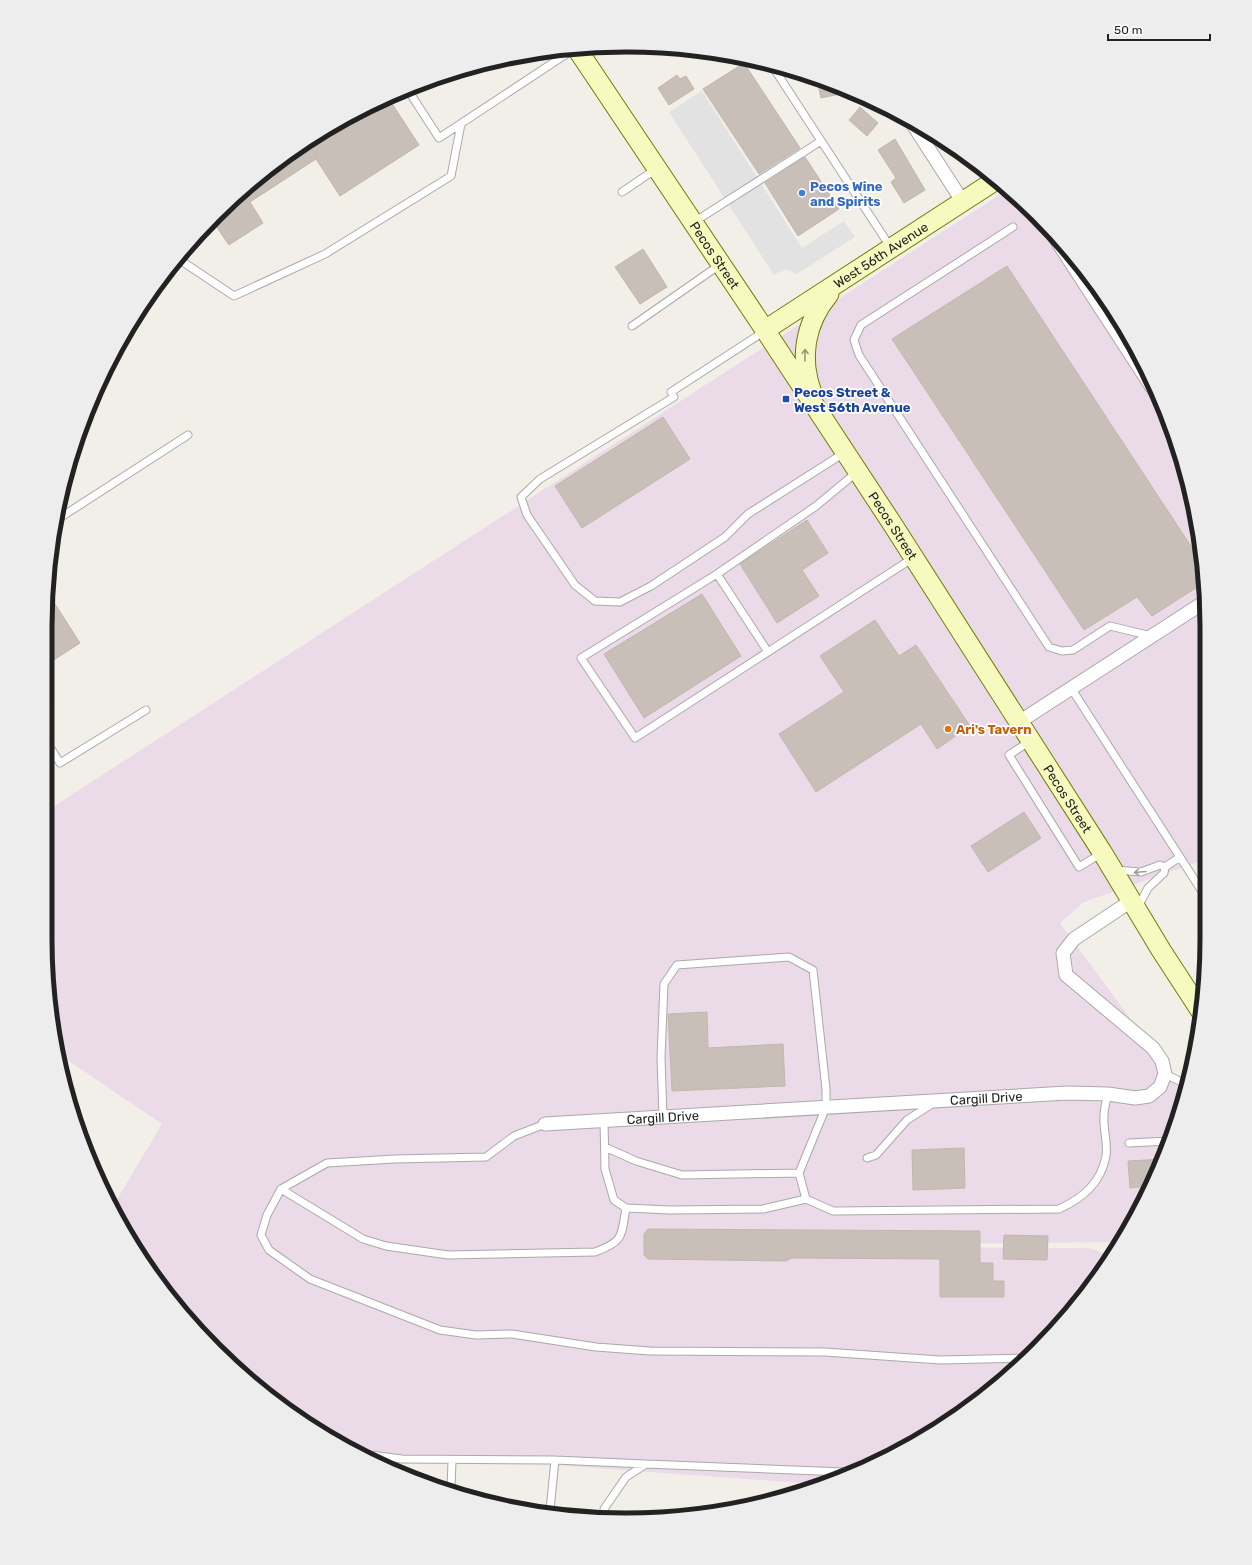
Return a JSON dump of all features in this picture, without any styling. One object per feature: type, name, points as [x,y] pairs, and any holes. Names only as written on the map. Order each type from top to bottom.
[{"type":"main road","name":"Pecos Street","points":[[578,54],[765,330],[914,558],[1102,852],[1161,950],[1196,1004]]},
{"type":"main road","name":"West 56th Avenue","points":[[765,330],[991,183]]},
{"type":"main road","points":[[822,419],[807,381],[805,367],[806,342],[809,326],[817,310],[838,283]]},
{"type":"street","points":[[918,132],[963,202]]},
{"type":"street","points":[[1019,722],[1199,605]]},
{"type":"street","points":[[1134,906],[1074,939],[1063,953],[1066,975],[1153,1048],[1162,1060],[1165,1074]]},
{"type":"street","name":"Cargill Drive","points":[[545,1124],[1067,1092],[1108,1094],[1135,1098],[1149,1096],[1160,1087],[1165,1074]]},
{"type":"lane","points":[[411,94],[439,138],[565,55]]},
{"type":"lane","points":[[776,72],[891,248]]},
{"type":"lane","points":[[183,262],[234,296],[325,254],[451,176],[461,124]]},
{"type":"lane","points":[[693,222],[821,141]]},
{"type":"lane","points":[[622,192],[657,169]]},
{"type":"lane","points":[[1013,227],[861,325],[854,340],[859,355],[1050,647],[1062,651],[1073,650],[1110,626],[1152,636]]},
{"type":"lane","points":[[1058,248],[1146,384]]},
{"type":"lane","points":[[632,326],[721,264]]},
{"type":"lane","points":[[765,330],[673,395],[540,479],[521,497],[527,515],[575,585],[595,601],[620,602],[651,586],[725,537],[748,514],[845,453]]},
{"type":"lane","points":[[63,516],[188,435]]},
{"type":"lane","points":[[857,472],[816,506],[717,574],[581,658],[635,738],[914,558]]},
{"type":"lane","points":[[717,574],[768,652]]},
{"type":"lane","points":[[1072,688],[1200,888]]},
{"type":"lane","points":[[52,752],[60,763],[146,710]]},
{"type":"lane","points":[[1031,740],[1009,755],[1079,867],[1102,852]]},
{"type":"lane","points":[[1113,870],[1141,872],[1160,865],[1165,867],[1180,858]]},
{"type":"lane","points":[[1134,906],[1148,888],[1164,873],[1165,867]]},
{"type":"lane","points":[[664,1117],[661,1057],[664,984],[677,966],[789,957],[813,970],[826,1107],[799,1173],[806,1199]]},
{"type":"lane","points":[[1165,1074],[1181,1082]]},
{"type":"lane","points":[[604,1120],[605,1169],[614,1200],[626,1208],[670,1210],[763,1209],[806,1199],[832,1211],[1059,1209],[1072,1203],[1092,1188],[1100,1174],[1106,1155],[1104,1115],[1108,1094]]},
{"type":"lane","points":[[867,1158],[876,1155],[907,1120],[938,1100]]},
{"type":"lane","points":[[545,1124],[514,1136],[486,1157],[395,1159],[327,1163],[280,1189],[267,1215],[261,1235],[269,1250],[310,1279],[440,1330],[476,1335],[512,1334],[596,1347],[650,1351],[826,1352],[940,1360],[1018,1358]]},
{"type":"lane","points":[[1129,1143],[1163,1141]]},
{"type":"lane","points":[[605,1147],[636,1161],[682,1175],[799,1173]]},
{"type":"lane","points":[[280,1189],[363,1239],[386,1246],[448,1256],[595,1252],[614,1245],[621,1236],[626,1208]]},
{"type":"lane","points":[[377,1456],[402,1460],[555,1460],[839,1472]]},
{"type":"lane","points":[[451,1486],[452,1460]]},
{"type":"lane","points":[[550,1508],[555,1460]]},
{"type":"lane","points":[[604,1512],[604,1509],[626,1476],[646,1464]]},
{"type":"shaded area","points":[[702,91],[802,248],[844,221],[855,237],[797,274],[785,269],[774,275],[669,112]]},
{"type":"shaded area","points":[[1003,193],[1032,220],[1058,248],[1103,307],[1141,372],[1170,441],[1189,514],[1199,588],[1200,861],[1084,902],[1060,923],[1180,1087],[1170,1124],[1141,1193],[1113,1242],[679,1247],[1089,1248],[1106,1254],[1058,1317],[1032,1345],[1004,1371],[975,1394],[945,1416],[880,1454],[811,1483],[368,1452],[307,1416],[248,1371],[220,1345],[194,1317],[171,1288],[149,1258],[116,1202],[162,1124],[65,1058],[57,1014],[53,977],[52,807]]},
{"type":"building","points":[[742,64],[745,65],[800,148],[759,174],[703,89]]},
{"type":"building","points":[[677,75],[680,79],[686,76],[694,89],[669,105],[658,88]]},
{"type":"building","points":[[818,85],[841,94],[821,98]]},
{"type":"building","points":[[391,102],[419,145],[340,196],[316,159],[250,202],[263,223],[229,245],[215,225],[248,194],[307,149],[339,129]]},
{"type":"building","points":[[860,107],[878,123],[867,136],[849,120]]},
{"type":"building","points":[[895,139],[925,190],[904,203],[891,182],[896,178],[878,150]]},
{"type":"building","points":[[805,157],[839,209],[798,236],[765,183]]},
{"type":"building","points":[[643,249],[667,287],[640,304],[615,267]]},
{"type":"building","points":[[1007,266],[1195,553],[1199,586],[1152,616],[1137,597],[1084,630],[892,339]]},
{"type":"building","points":[[663,417],[690,459],[582,528],[555,486]]},
{"type":"building","points":[[807,520],[828,553],[802,570],[819,596],[777,623],[740,564]]},
{"type":"building","points":[[702,594],[741,656],[644,718],[604,654]]},
{"type":"building","points":[[53,600],[80,643],[52,661]]},
{"type":"building","points":[[875,620],[899,656],[916,645],[970,726],[937,749],[921,724],[816,792],[779,734],[844,692],[820,656]]},
{"type":"building","points":[[1024,812],[1041,838],[988,872],[971,846]]},
{"type":"building","points":[[707,1012],[708,1048],[783,1044],[785,1086],[672,1091],[668,1014]]},
{"type":"building","points":[[964,1148],[965,1188],[913,1190],[912,1150]]},
{"type":"building","points":[[1156,1159],[1144,1186],[1130,1188],[1128,1161]]},
{"type":"building","points":[[648,1229],[980,1231],[980,1263],[993,1263],[993,1281],[1004,1281],[1004,1297],[940,1297],[940,1259],[792,1258],[786,1261],[648,1259],[644,1255],[644,1234]]},
{"type":"building","points":[[1004,1235],[1048,1236],[1047,1260],[1003,1259]]},
{"type":"place","name":"Pecos Wine and Spirits","points":[[802,193]]},
{"type":"place","name":"Pecos Street & West 56th Avenue","points":[[786,399]]},
{"type":"place","name":"Ari's Tavern","points":[[948,729]]}]
